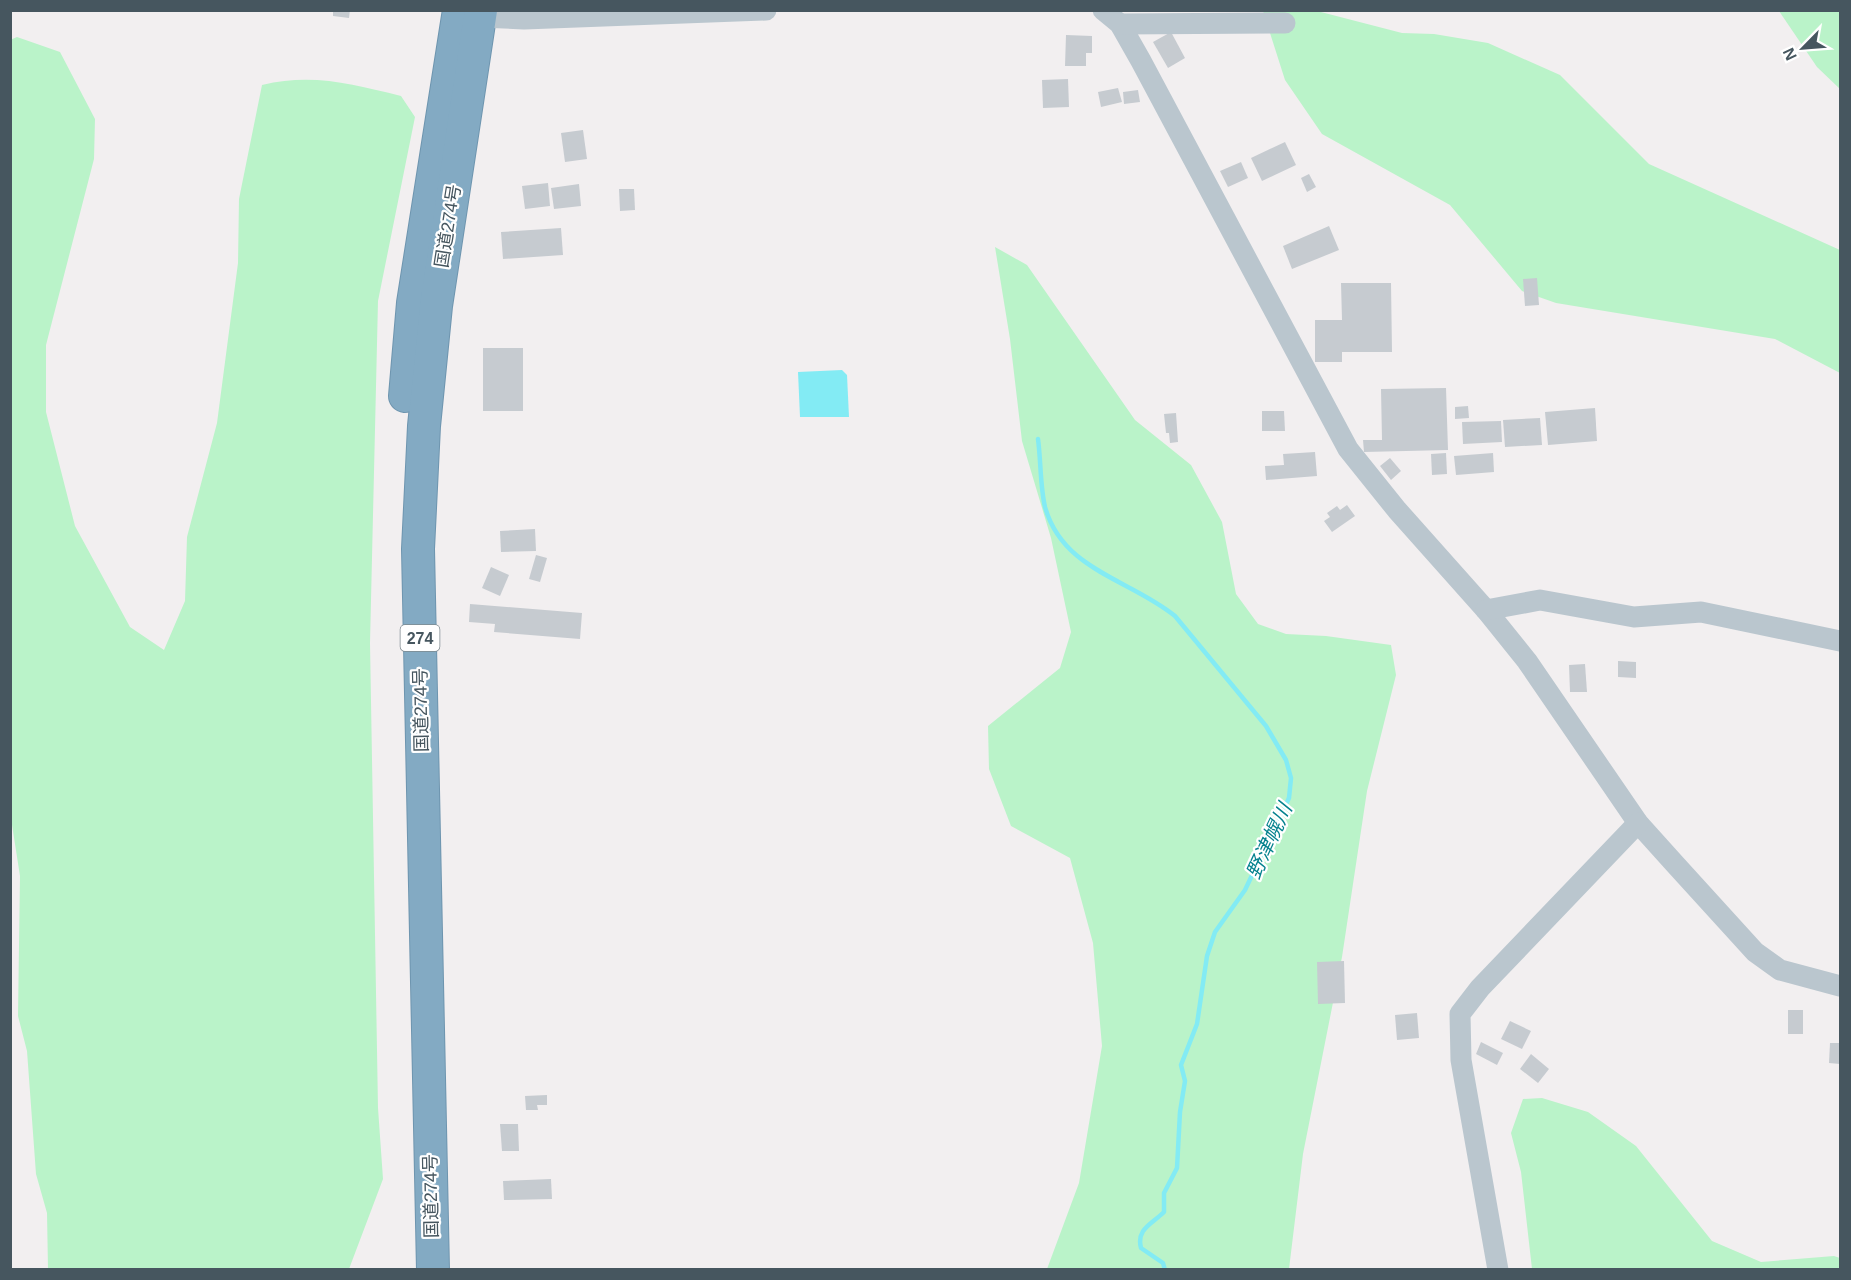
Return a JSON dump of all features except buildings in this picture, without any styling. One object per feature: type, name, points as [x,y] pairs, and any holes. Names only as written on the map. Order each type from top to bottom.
[{"type":"highway","name":"国道274号","points":[[411,1269],[396,557],[402,423],[413,303],[474,13]]},
{"type":"highway","name":"国道274号","points":[[433,1269],[418,549],[424,426],[435,306],[474,13]]},
{"type":"street","points":[[474,13],[615,17],[766,10]]},
{"type":"street","points":[[1103,10],[1120,24],[1348,449],[1397,510],[1486,610],[1527,661],[1638,823],[1755,952],[1780,970],[1840,986]]},
{"type":"street","points":[[1120,24],[1237,17],[1286,23]]},
{"type":"street","points":[[1486,610],[1540,600],[1634,617],[1701,612],[1840,641]]},
{"type":"street","points":[[1498,1269],[1461,1060],[1460,1014],[1480,988],[1638,823]]},
{"type":"green space","points":[[1263,11],[1317,11],[1402,33],[1434,34],[1488,43],[1560,75],[1649,164],[1840,250],[1840,373],[1775,339],[1556,303],[1522,291],[1450,205],[1322,134],[1285,80]]},
{"type":"green space","points":[[1779,11],[1840,11],[1840,89],[1817,67]]},
{"type":"green space","points":[[17,37],[60,52],[95,119],[94,159],[46,345],[46,412],[75,526],[130,627],[164,650],[185,601],[187,537],[217,423],[238,263],[239,199],[262,85],[315,80],[366,88],[401,96],[415,117],[378,301],[370,643],[378,1108],[383,1179],[349,1269],[48,1269],[47,1213],[36,1174],[27,1051],[18,1016],[20,876],[10,812],[10,40]]},
{"type":"green space","points":[[995,247],[1027,265],[1135,420],[1191,465],[1222,522],[1236,594],[1258,624],[1286,634],[1326,636],[1391,645],[1396,675],[1367,791],[1342,957],[1303,1154],[1289,1269],[1047,1269],[1079,1183],[1102,1046],[1093,943],[1070,858],[1011,826],[989,769],[988,726],[1060,668],[1071,632],[1051,538],[1022,441],[1010,339]]},
{"type":"green space","points":[[1542,1098],[1588,1112],[1636,1146],[1712,1241],[1761,1262],[1834,1256],[1840,1258],[1840,1269],[1532,1269],[1521,1172],[1511,1133],[1523,1099]]},
{"type":"water","points":[[842,370],[847,375],[849,417],[800,417],[798,372]]},
{"type":"waterway","name":"野津幌川","points":[[1038,439],[1042,491],[1045,507],[1054,529],[1082,560],[1157,603],[1175,616],[1266,726],[1286,760],[1291,778],[1289,798],[1245,890],[1215,932],[1207,956],[1197,1024],[1181,1065],[1185,1081],[1180,1112],[1177,1168],[1164,1193],[1164,1212],[1146,1227],[1140,1241],[1141,1248],[1163,1263],[1165,1270]]}]
